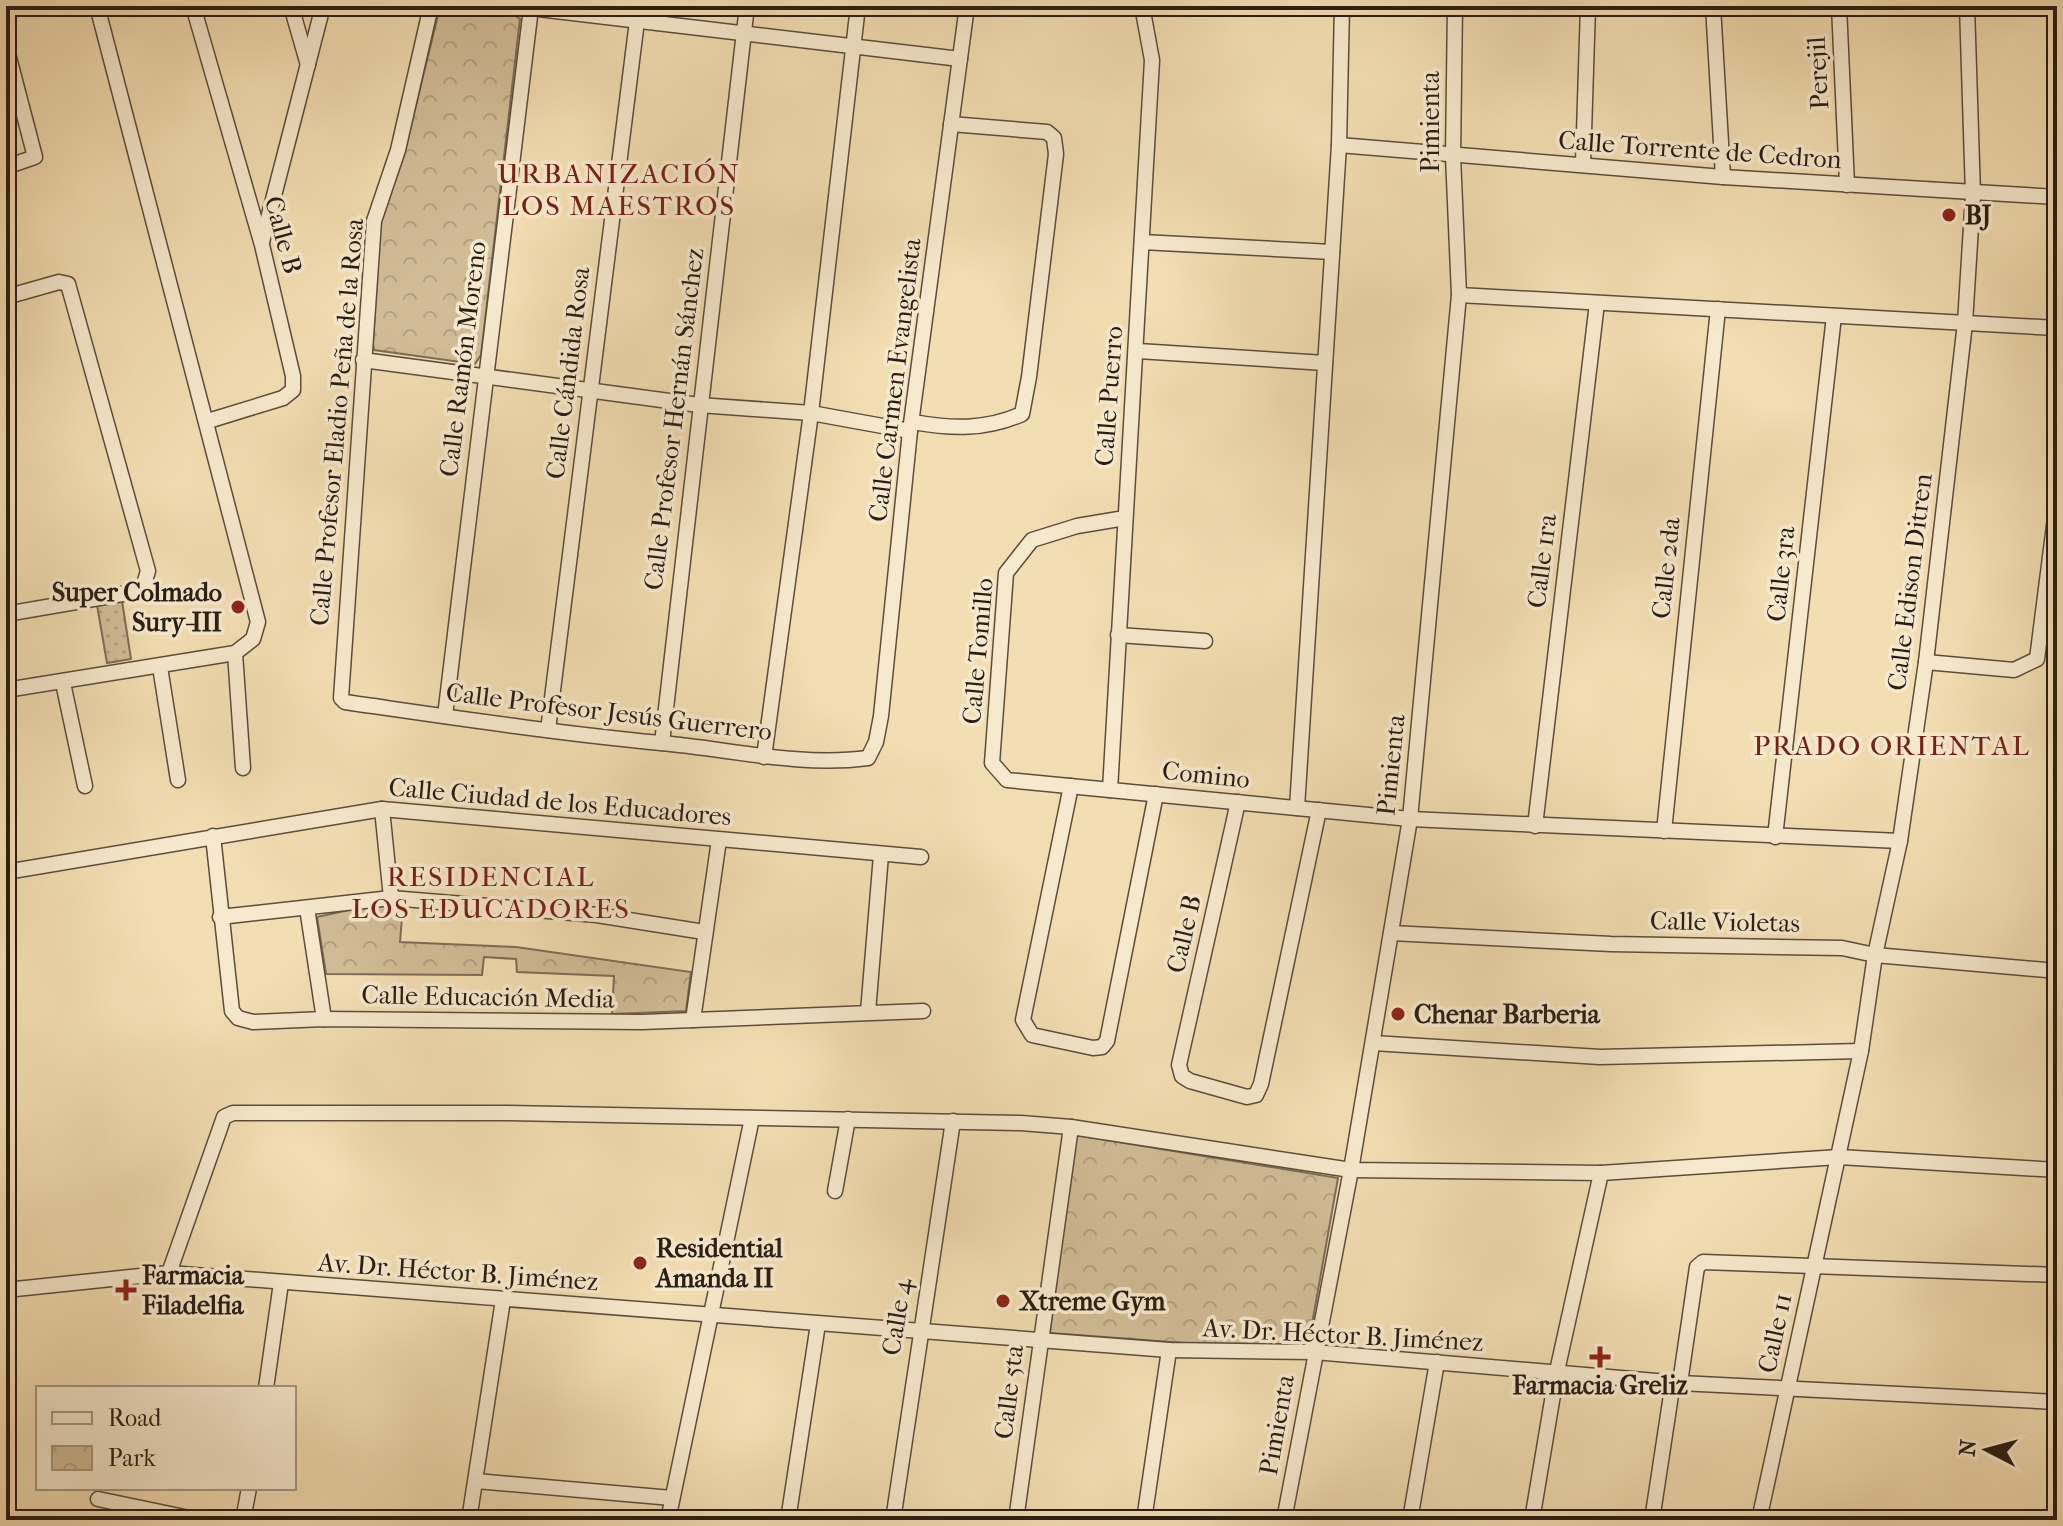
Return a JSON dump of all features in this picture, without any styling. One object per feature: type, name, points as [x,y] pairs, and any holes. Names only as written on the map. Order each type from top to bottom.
[{"type":"street","points":[[6,690],[235,653],[253,639],[258,622],[208,421],[97,6]]},
{"type":"street","name":"Calle B","points":[[193,6],[262,245],[293,390],[283,398],[208,421]]},
{"type":"street","points":[[291,6],[309,65]]},
{"type":"street","points":[[262,245],[323,6]]},
{"type":"street","name":"Calle Profesor Eladio Peña de la Rosa","points":[[345,702],[339,693],[374,221],[398,150],[431,6]]},
{"type":"street","points":[[513,6],[960,59]]},
{"type":"street","name":"Calle Profesor Hernán Sánchez","points":[[662,743],[747,6]]},
{"type":"street","points":[[764,757],[811,413],[858,6]]},
{"type":"street","name":"Calle Carmen Evangelista","points":[[868,758],[876,742],[881,716],[912,426],[967,6]]},
{"type":"street","name":"Calle Puerro","points":[[1110,790],[1138,351],[1152,60],[1142,6]]},
{"type":"street","points":[[1297,808],[1339,145],[1342,6]]},
{"type":"street","name":"Pimienta","points":[[1284,1520],[1351,1170],[1410,819],[1459,295],[1453,156],[1455,6]]},
{"type":"street","points":[[1583,164],[1588,6]]},
{"type":"street","points":[[1713,6],[1723,177]]},
{"type":"street","name":"Perejil","points":[[1839,6],[1847,185]]},
{"type":"street","name":"Calle Edison Ditren","points":[[1839,1157],[1861,1051],[1875,955],[1900,841],[1926,662],[1965,323],[1973,195],[1967,6]]},
{"type":"street","name":"Calle Ramón Moreno","points":[[445,716],[531,8]]},
{"type":"street","name":"Calle Cándida Rosa","points":[[548,730],[637,21]]},
{"type":"street","points":[[6,46],[35,157],[6,167]]},
{"type":"street","points":[[363,360],[699,405],[811,413],[912,426],[962,428],[1001,423],[1022,414],[1029,377],[1056,154],[1054,138],[1047,132],[951,124]]},
{"type":"street","name":"Calle Torrente de Cedron","points":[[1339,145],[1723,177],[1973,195],[2057,197]]},
{"type":"street","points":[[1142,242],[1332,252]]},
{"type":"street","points":[[6,297],[59,282],[68,284],[148,571],[144,584],[134,592],[6,614]]},
{"type":"street","points":[[1459,295],[2057,328]]},
{"type":"street","name":"Calle 1ra","points":[[1535,826],[1597,303]]},
{"type":"street","name":"Calle 2da","points":[[1664,831],[1718,309]]},
{"type":"street","name":"Calle 3ra","points":[[1775,837],[1834,316]]},
{"type":"street","points":[[1138,351],[1325,363]]},
{"type":"street","points":[[1926,662],[2014,670],[2037,659],[2057,502]]},
{"type":"street","name":"Calle Tomillo","points":[[998,773],[992,763],[1006,573],[1032,540],[1077,526],[1125,518]]},
{"type":"street","points":[[1118,635],[1205,641]]},
{"type":"street","points":[[235,653],[243,768]]},
{"type":"street","points":[[160,667],[178,780]]},
{"type":"street","points":[[63,683],[85,786]]},
{"type":"street","name":"Calle Profesor Jesús Guerrero","points":[[345,702],[764,757],[868,758]]},
{"type":"street","name":"Comino","points":[[998,773],[1007,780],[1410,819],[1900,841]]},
{"type":"street","points":[[1071,786],[1023,1020],[1032,1035],[1093,1048],[1102,1047],[1107,1041],[1156,794]]},
{"type":"street","name":"Calle B","points":[[1238,802],[1179,1065],[1182,1076],[1247,1097],[1256,1095],[1319,810]]},
{"type":"street","points":[[382,809],[391,898]]},
{"type":"street","name":"Calle Ciudad de los Educadores","points":[[6,872],[382,809],[921,857]]},
{"type":"street","name":"Calle Educación Media","points":[[213,836],[232,1011],[238,1018],[253,1022],[324,1019],[693,1020],[923,1011]]},
{"type":"street","points":[[693,1020],[719,840]]},
{"type":"street","points":[[868,1012],[881,855]]},
{"type":"street","points":[[220,917],[391,898],[597,915],[704,932]]},
{"type":"street","points":[[307,908],[324,1019]]},
{"type":"street","name":"Calle Violetas","points":[[1391,933],[1611,944],[1842,948],[1875,955],[2057,971]]},
{"type":"street","points":[[1373,1043],[1600,1057],[1861,1051]]},
{"type":"street","points":[[169,1273],[228,1114],[338,1111],[953,1121],[1071,1127],[1351,1170],[1601,1173],[1839,1157],[2057,1170]]},
{"type":"street","points":[[668,1520],[752,1118]]},
{"type":"street","points":[[835,1191],[848,1119]]},
{"type":"street","name":"Calle 4","points":[[893,1520],[953,1121]]},
{"type":"street","name":"Calle 5ta","points":[[1016,1520],[1071,1127]]},
{"type":"street","name":"Calle 11","points":[[1759,1520],[1839,1157]]},
{"type":"street","points":[[1532,1520],[1557,1371],[1601,1173]]},
{"type":"street","points":[[1652,1520],[1699,1263],[2057,1275]]},
{"type":"street","name":"Av. Dr. Héctor B. Jiménez","points":[[6,1290],[169,1273],[1169,1350],[1314,1352],[1677,1382],[2057,1402]]},
{"type":"street","points":[[266,1386],[281,1283]]},
{"type":"street","points":[[469,1520],[503,1300]]},
{"type":"street","points":[[788,1520],[818,1324]]},
{"type":"street","points":[[1144,1520],[1169,1350]]},
{"type":"street","points":[[1410,1520],[1437,1362]]},
{"type":"street","points":[[476,1481],[672,1498]]},
{"type":"street","points":[[243,1520],[249,1490]]},
{"type":"street","points":[[98,1499],[199,1520]]},
{"type":"green space","points":[[440,7],[514,15],[520,19],[481,355],[475,364],[374,350],[373,344],[380,224],[403,158]]},
{"type":"green space","points":[[122,601],[131,659],[107,663],[97,605]]},
{"type":"green space","points":[[376,904],[403,906],[400,942],[516,947],[691,972],[686,1011],[612,1014],[614,976],[517,972],[516,959],[484,957],[482,975],[326,974],[317,917]]},
{"type":"green space","points":[[1070,1134],[1338,1178],[1307,1352],[1050,1333]]},
{"type":"place","name":"BJ","points":[[1949,215]]},
{"type":"place","name":"Super Colmado Sury-III","points":[[238,607]]},
{"type":"place","name":"Chenar Barberia","points":[[1398,1014]]},
{"type":"place","name":"Residential Amanda II","points":[[640,1263]]},
{"type":"place","name":"Farmacia Filadelfia","points":[[126,1290]]},
{"type":"place","name":"Xtreme Gym","points":[[1003,1301]]},
{"type":"place","name":"Farmacia Greliz","points":[[1600,1357]]},
{"type":"district","name":"URBANIZACIÓN LOS MAESTROS","points":[[619,189]]},
{"type":"district","name":"PRADO ORIENTAL","points":[[1892,745]]},
{"type":"district","name":"RESIDENCIAL LOS EDUCADORES","points":[[491,892]]}]
